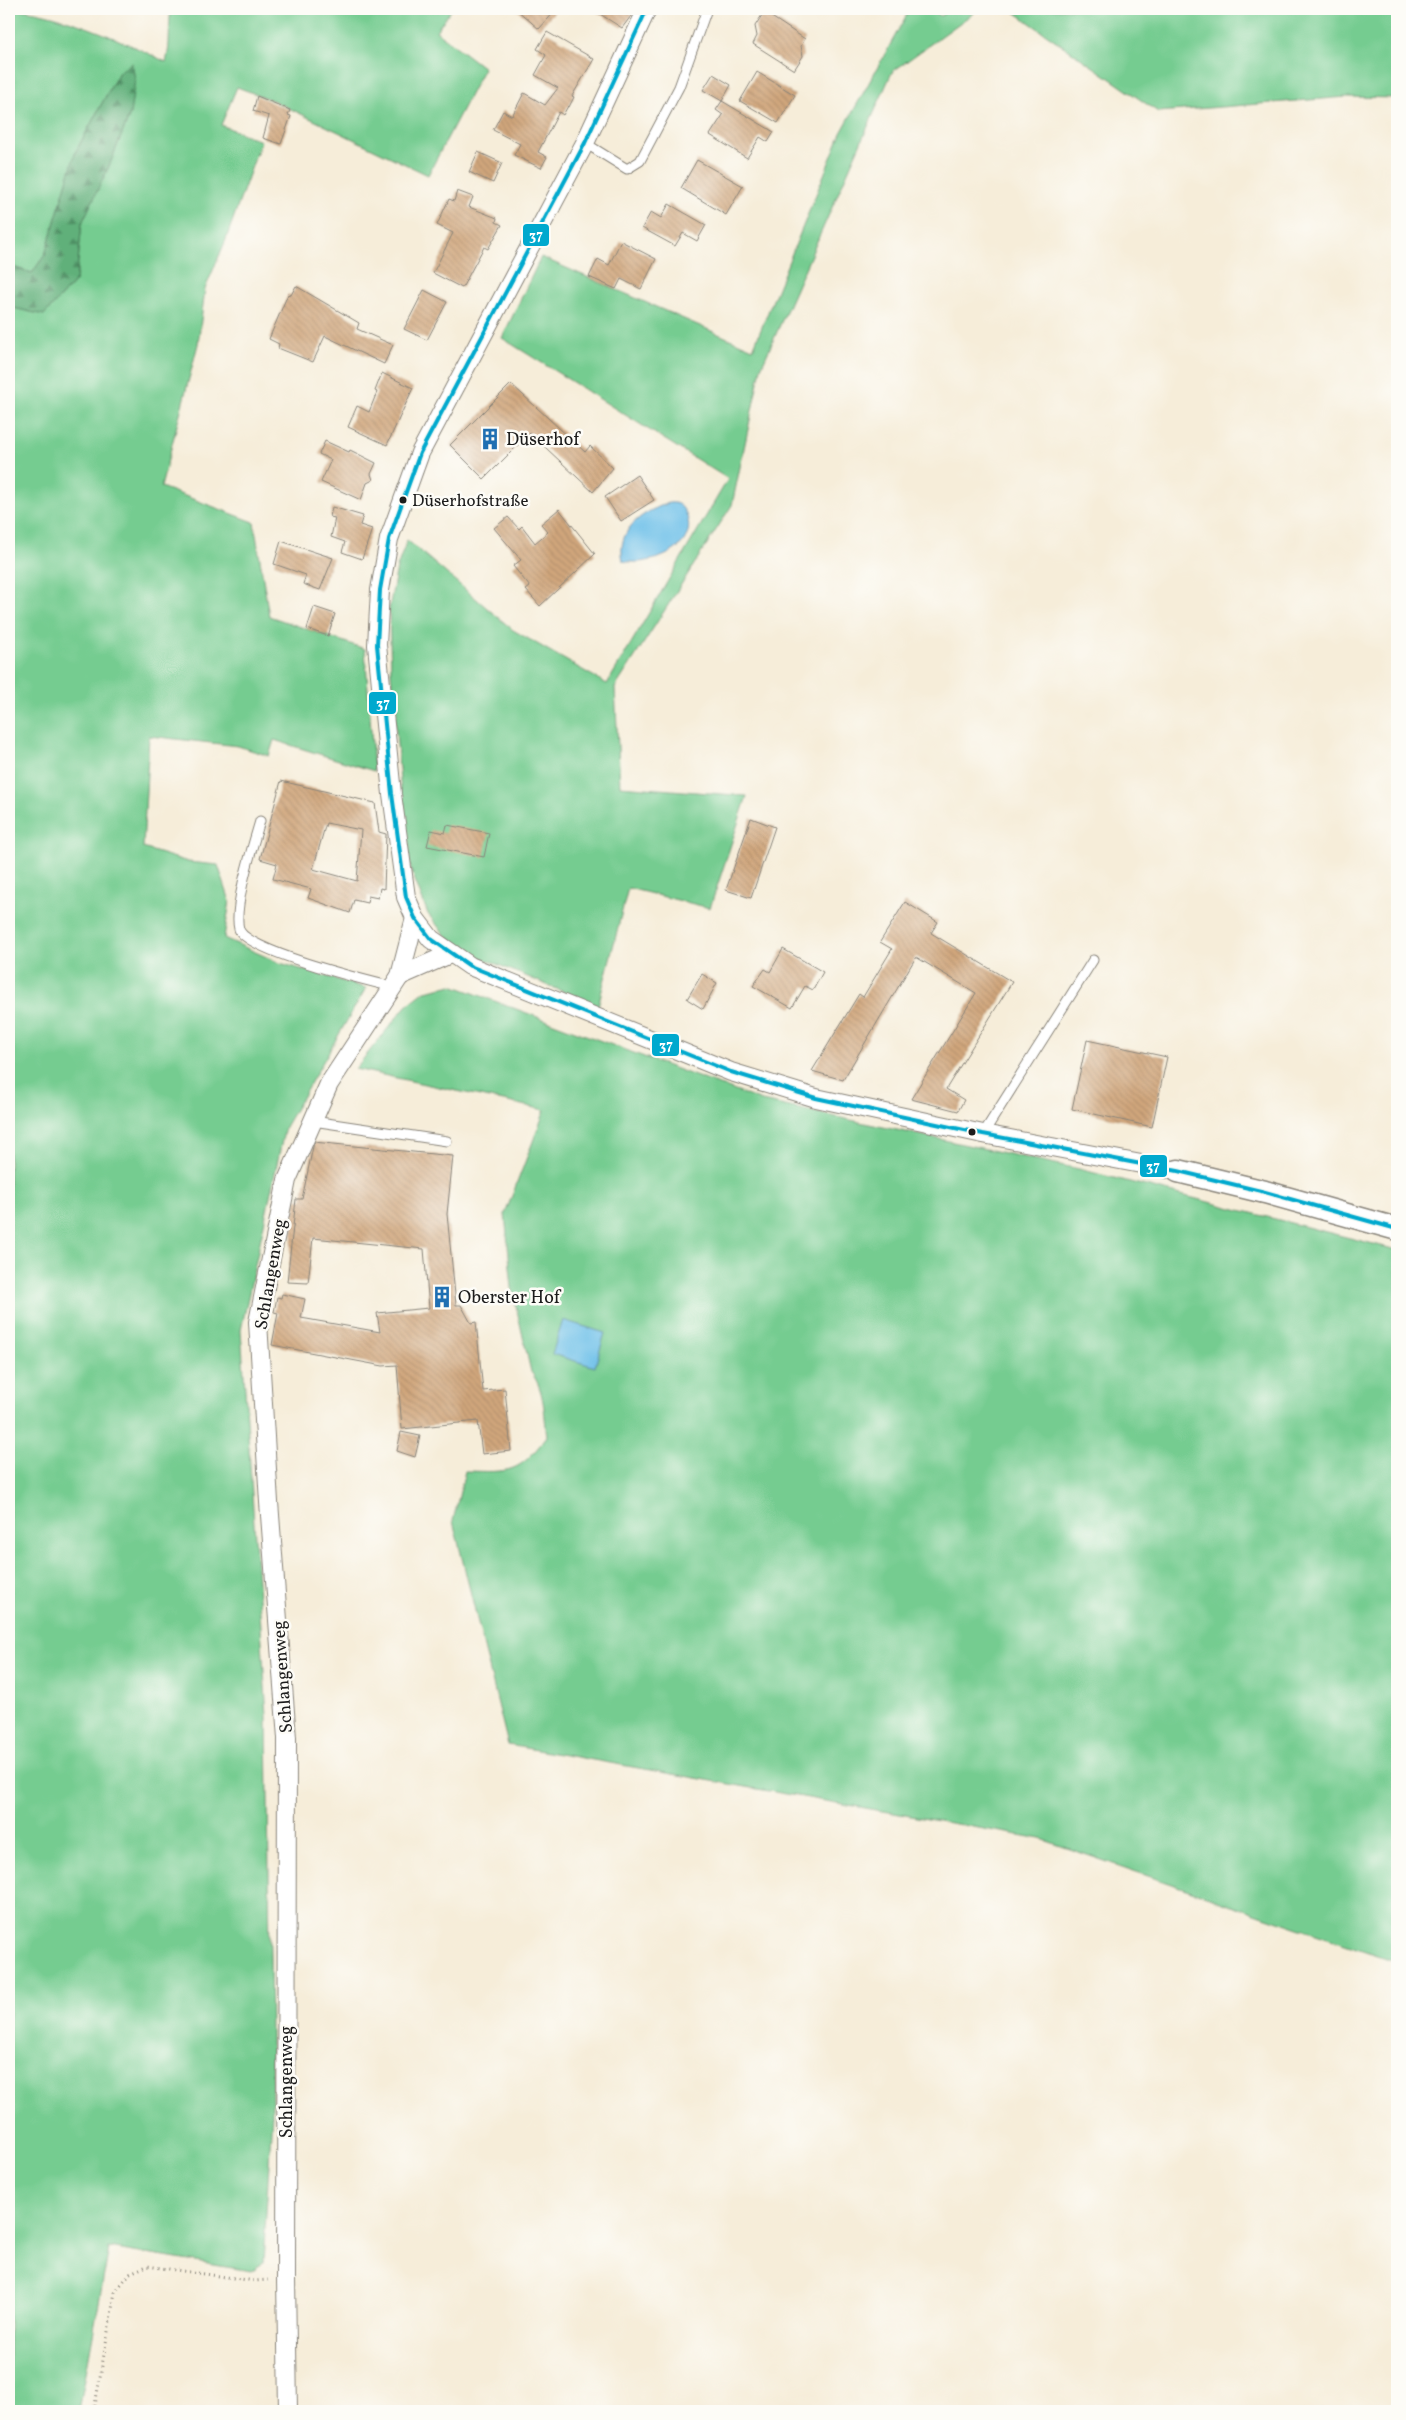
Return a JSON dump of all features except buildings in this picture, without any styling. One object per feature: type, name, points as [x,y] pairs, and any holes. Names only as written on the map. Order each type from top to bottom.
[{"type":"street","points":[[647,9],[585,143],[420,453],[389,539],[380,590],[377,644],[384,721],[406,896],[415,918],[431,939],[450,954],[470,966],[731,1072],[816,1098],[983,1134],[1178,1171],[1265,1192],[1397,1229]]},
{"type":"street","points":[[397,982],[415,918]]},
{"type":"street","points":[[397,982],[450,954]]},
{"type":"street","name":"Schlangenweg","points":[[288,2411],[286,2278],[287,1738],[268,1502],[258,1322],[287,1180],[329,1084],[397,982]]},
{"type":"lane","points":[[585,143],[627,169],[640,161],[679,87],[707,9]]},
{"type":"lane","points":[[260,821],[243,882],[238,916],[239,930],[244,937],[303,962],[341,974],[397,982]]},
{"type":"lane","points":[[983,1134],[1093,960]]},
{"type":"lane","points":[[313,1121],[447,1141]]},
{"type":"path","points":[[94,2411],[115,2292],[130,2273],[147,2266],[254,2281],[286,2278]]},
{"type":"green space","points":[[9,9],[27,10],[67,20],[110,36],[166,62],[171,9],[452,9],[436,31],[484,68],[428,175],[274,101],[237,87],[221,125],[261,141],[225,242],[205,289],[198,344],[161,487],[254,522],[269,616],[365,649],[374,771],[274,740],[269,756],[238,746],[149,736],[143,848],[188,862],[218,865],[230,901],[224,938],[280,963],[366,988],[285,1127],[241,1330],[267,1716],[272,2114],[263,2263],[251,2271],[109,2248],[79,2411],[9,2411],[9,307],[44,315],[76,280],[82,223],[109,166],[130,114],[119,72],[76,151],[45,255],[32,273],[9,266]]},
{"type":"green space","points":[[910,9],[930,9],[941,16],[950,9],[979,9],[892,72],[761,368],[732,505],[615,688],[620,786],[747,796],[710,908],[628,888],[598,1006],[472,954],[446,936],[428,914],[411,870],[403,817],[391,672],[389,609],[397,567],[407,540],[513,630],[607,684],[728,479],[502,338],[541,257],[753,349],[841,133]]},
{"type":"green space","points":[[1010,9],[1397,9],[1397,98],[1347,97],[1158,112]]},
{"type":"green space","points":[[132,63],[135,79],[130,114],[109,166],[82,223],[76,280],[44,315],[9,307],[9,266],[32,273],[45,255],[76,151],[119,72]]},
{"type":"green space","points":[[452,985],[762,1101],[1079,1169],[1397,1250],[1397,1962],[1041,1839],[508,1745],[453,1521],[465,1471],[503,1471],[512,1468],[528,1458],[547,1436],[541,1394],[536,1379],[531,1372],[512,1288],[505,1214],[545,1110],[355,1069],[406,1006],[425,991]]},
{"type":"water","points":[[669,503],[678,504],[682,508],[689,525],[687,536],[680,545],[659,558],[647,561],[623,561],[623,540],[633,523],[649,511]]},
{"type":"water","points":[[563,1320],[605,1333],[595,1367],[552,1354]]},
{"type":"transit line","name":"37","points":[[647,9],[585,143],[420,453],[389,539],[380,590],[377,645],[392,794],[406,897],[415,918],[431,939],[470,966],[731,1072],[816,1098],[983,1134],[1178,1171],[1265,1192],[1397,1229]]},
{"type":"place","name":"Düserhof","points":[[490,439]]},
{"type":"place","name":"Düserhofstraße","points":[[403,500]]},
{"type":"place","name":"Oberster Hof","points":[[442,1297]]}]
